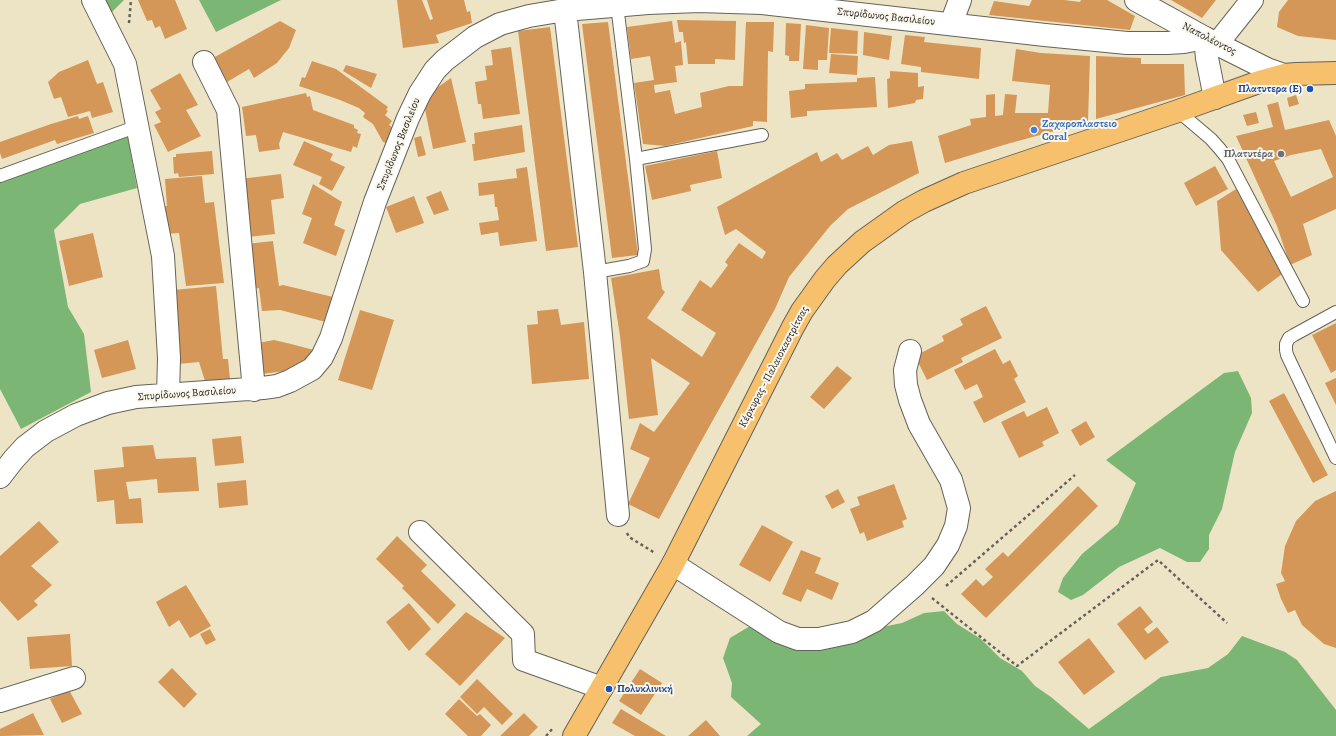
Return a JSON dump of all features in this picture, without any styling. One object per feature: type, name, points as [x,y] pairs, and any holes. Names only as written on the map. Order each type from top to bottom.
[{"type":"main road","name":"Κέρκυρας - Παλαιοκαστρίτσας","points":[[574,736],[673,564],[792,327],[825,279],[837,265],[862,242],[904,212],[964,183],[1259,82],[1284,75],[1336,73]]},
{"type":"street","points":[[93,0],[125,64],[163,256],[169,358],[168,395]]},
{"type":"street","points":[[951,24],[960,0]]},
{"type":"street","name":"Ναπολέοντος","points":[[1136,0],[1211,41],[1267,69],[1284,75]]},
{"type":"street","points":[[1215,98],[1207,58],[1211,41],[1252,0]]},
{"type":"street","name":"Σπυρίδωνος Βασιλείου","points":[[0,477],[25,447],[46,431],[59,423],[108,402],[136,397],[254,390],[277,386],[308,372],[320,361],[331,338],[376,202],[408,118],[423,87],[435,70],[460,47],[489,29],[514,9],[565,10],[675,1],[762,2],[886,8],[951,24],[1045,35],[1142,43],[1211,41]]},
{"type":"street","points":[[565,10],[595,272],[618,515]]},
{"type":"street","points":[[204,62],[228,110],[254,390]]},
{"type":"street","points":[[673,564],[778,632],[798,639],[819,639],[852,632],[874,621],[915,585],[934,566],[950,540],[956,526],[959,508],[951,480],[919,424],[910,400],[906,385],[906,370],[910,350]]},
{"type":"street","points":[[420,532],[523,634],[524,660],[602,688]]},
{"type":"street","points":[[0,700],[74,678]]},
{"type":"lane","points":[[595,272],[629,266],[643,261],[645,249],[636,159],[617,5]]},
{"type":"lane","points":[[1178,111],[1211,139],[1228,159],[1303,301]]},
{"type":"lane","points":[[0,176],[138,126]]},
{"type":"lane","points":[[636,159],[762,136]]},
{"type":"lane","points":[[1336,312],[1289,338],[1286,344],[1287,355],[1336,458]]},
{"type":"path","points":[[944,588],[1075,475]]},
{"type":"path","points":[[618,515],[629,537],[673,564]]},
{"type":"path","points":[[915,585],[1017,666],[1158,560],[1227,623]]},
{"type":"path","points":[[932,599],[938,593]]},
{"type":"green space","points":[[96,0],[124,0],[107,17]]},
{"type":"green space","points":[[199,0],[281,0],[216,32]]},
{"type":"green space","points":[[127,133],[137,188],[80,204],[54,230],[68,307],[84,334],[91,392],[21,429],[0,389],[0,179]]},
{"type":"green space","points":[[1238,371],[1251,398],[1252,413],[1235,452],[1222,509],[1209,535],[1209,549],[1200,562],[1187,562],[1160,548],[1119,567],[1083,595],[1071,600],[1058,592],[1063,578],[1082,554],[1118,524],[1136,483],[1106,460],[1224,373]]},
{"type":"green space","points":[[944,611],[957,624],[981,639],[1000,658],[1022,671],[1035,686],[1051,697],[1089,729],[1161,677],[1208,668],[1228,654],[1242,636],[1285,652],[1297,660],[1336,710],[1336,736],[747,736],[761,724],[731,697],[732,683],[723,658],[730,638],[750,626],[848,634],[902,623],[924,613]]},
{"type":"building","points":[[138,0],[175,0],[187,29],[165,39],[160,26],[155,28],[152,20],[147,21]]},
{"type":"building","points":[[397,0],[422,0],[430,20],[433,19],[427,0],[464,0],[467,12],[470,11],[472,23],[436,35],[439,43],[403,48]]},
{"type":"building","points":[[1032,0],[1064,0],[1080,2],[1081,0],[1107,0],[1135,16],[1130,30],[989,15],[994,1],[1029,6]]},
{"type":"building","points":[[1171,0],[1216,0],[1202,18]]},
{"type":"building","points":[[1288,0],[1336,0],[1336,40],[1298,36],[1277,27],[1279,12]]},
{"type":"building","points":[[677,20],[736,21],[735,60],[715,59],[715,64],[688,64],[686,42],[684,43],[683,32],[679,32]]},
{"type":"building","points":[[280,21],[296,30],[289,48],[277,63],[254,78],[249,69],[227,82],[213,58]]},
{"type":"building","points":[[672,21],[675,43],[681,41],[683,65],[675,66],[677,82],[654,85],[655,93],[670,90],[675,114],[702,107],[700,93],[729,86],[743,86],[746,22],[774,22],[773,52],[768,51],[767,122],[753,121],[753,126],[665,146],[643,144],[634,83],[654,80],[650,56],[631,59],[627,27]]},
{"type":"building","points":[[608,22],[638,255],[612,258],[582,24]]},
{"type":"building","points":[[786,23],[801,24],[799,61],[789,61],[789,56],[785,55]]},
{"type":"building","points":[[806,25],[829,28],[827,60],[818,60],[818,70],[803,69]]},
{"type":"building","points":[[550,27],[578,247],[546,251],[518,31]]},
{"type":"building","points":[[831,28],[858,31],[857,54],[829,53]]},
{"type":"building","points":[[864,32],[892,36],[889,60],[863,55]]},
{"type":"building","points":[[905,35],[925,37],[924,42],[981,48],[979,79],[921,72],[921,67],[901,64]]},
{"type":"building","points":[[511,47],[520,114],[483,119],[481,104],[478,104],[475,82],[487,80],[485,66],[493,65],[491,50]]},
{"type":"building","points":[[1016,49],[1041,53],[1090,56],[1088,122],[945,163],[938,136],[971,125],[970,119],[986,117],[986,95],[995,94],[995,116],[1003,115],[1005,94],[1017,95],[1015,113],[1048,113],[1050,85],[1012,81]]},
{"type":"building","points":[[831,54],[858,56],[857,75],[829,73]]},
{"type":"building","points":[[1096,56],[1141,58],[1141,64],[1184,64],[1185,95],[1096,119]]},
{"type":"building","points":[[88,60],[97,84],[103,82],[113,112],[92,118],[90,111],[68,117],[61,97],[54,99],[48,82],[59,72]]},
{"type":"building","points":[[312,61],[336,69],[388,107],[386,110],[388,111],[385,115],[392,121],[389,125],[393,128],[386,143],[383,142],[373,124],[363,117],[365,113],[359,108],[299,86],[302,77],[305,78]]},
{"type":"building","points":[[346,65],[377,74],[371,88],[343,71]]},
{"type":"building","points":[[890,71],[918,73],[918,87],[924,86],[923,99],[916,100],[915,103],[888,108],[887,79],[890,78]]},
{"type":"building","points":[[180,73],[198,105],[186,110],[201,136],[168,152],[154,125],[161,122],[155,112],[161,109],[150,90]]},
{"type":"building","points":[[875,77],[877,107],[807,111],[807,116],[791,118],[789,91],[805,89],[805,84],[857,82],[857,78]]},
{"type":"building","points":[[451,78],[466,142],[433,149],[424,104],[428,94]]},
{"type":"building","points":[[306,93],[307,97],[310,96],[313,110],[354,125],[354,128],[358,130],[357,133],[361,134],[357,148],[353,146],[351,152],[283,132],[279,144],[280,149],[259,152],[256,135],[246,136],[242,107]]},
{"type":"building","points":[[1296,95],[1299,104],[1289,107],[1287,98]]},
{"type":"building","points":[[1278,102],[1285,130],[1329,120],[1336,136],[1336,209],[1303,224],[1312,255],[1290,265],[1277,226],[1236,136],[1273,127],[1267,105]],"holes":[[[1321,149],[1333,177],[1291,197],[1274,161],[1291,155]]]},
{"type":"building","points":[[1256,112],[1259,123],[1247,126],[1243,115]]},
{"type":"building","points":[[78,116],[79,119],[88,116],[94,133],[57,144],[55,140],[2,159],[0,153],[0,142]]},
{"type":"building","points":[[522,125],[525,152],[474,161],[472,144],[475,144],[474,133]]},
{"type":"building","points":[[421,136],[426,155],[418,157],[414,138]]},
{"type":"building","points":[[304,141],[333,154],[330,160],[345,167],[332,191],[319,184],[322,177],[293,165]]},
{"type":"building","points":[[912,141],[919,173],[848,209],[830,226],[789,277],[775,309],[659,519],[628,504],[650,458],[630,449],[640,423],[654,432],[690,383],[651,358],[658,415],[629,419],[620,336],[611,278],[659,269],[662,289],[665,292],[647,318],[702,357],[716,333],[681,310],[700,280],[711,288],[728,265],[725,262],[739,243],[762,259],[766,252],[736,229],[725,235],[717,207],[817,152],[821,162],[837,153],[842,160],[868,146],[873,155],[889,145]]},
{"type":"building","points":[[212,151],[214,174],[179,177],[178,173],[174,174],[173,157],[176,157],[176,154]]},
{"type":"building","points":[[717,151],[722,178],[690,185],[691,191],[652,200],[645,166]]},
{"type":"building","points":[[1215,166],[1228,189],[1196,206],[1184,183]]},
{"type":"building","points":[[527,167],[537,241],[500,246],[498,232],[481,235],[479,223],[499,220],[497,207],[495,207],[494,194],[479,196],[478,183],[517,178],[516,169]]},
{"type":"building","points":[[281,174],[284,198],[271,200],[275,234],[248,237],[240,179]]},
{"type":"building","points":[[202,176],[205,203],[214,202],[224,283],[186,286],[179,233],[166,234],[161,206],[167,206],[165,179]]},
{"type":"building","points":[[313,184],[342,202],[334,225],[345,230],[336,256],[303,243],[312,218],[302,214]]},
{"type":"building","points":[[1236,189],[1282,274],[1258,292],[1221,250],[1217,201]]},
{"type":"building","points":[[441,191],[449,210],[434,215],[426,197]]},
{"type":"building","points":[[414,196],[424,223],[396,233],[386,207]]},
{"type":"building","points":[[93,233],[103,277],[69,286],[59,241]]},
{"type":"building","points":[[273,241],[279,286],[283,285],[333,297],[326,322],[280,310],[262,311],[259,288],[253,289],[247,244]]},
{"type":"building","points":[[216,286],[223,359],[228,359],[230,379],[205,381],[199,362],[178,364],[173,290]]},
{"type":"building","points":[[986,306],[1002,338],[961,358],[963,362],[927,380],[915,356],[944,341],[942,336],[963,325],[960,319]]},
{"type":"building","points":[[558,309],[561,325],[584,322],[589,379],[532,384],[527,325],[538,324],[537,311]]},
{"type":"building","points":[[360,310],[394,320],[372,390],[338,380]]},
{"type":"building","points":[[1336,323],[1336,370],[1331,373],[1312,335]]},
{"type":"building","points":[[128,340],[136,369],[102,378],[94,350]]},
{"type":"building","points":[[274,340],[314,350],[309,358],[298,366],[285,371],[262,374],[258,343]]},
{"type":"building","points":[[995,349],[1003,364],[1010,360],[1018,376],[1014,379],[1026,402],[984,423],[973,402],[983,397],[977,384],[965,390],[954,370]]},
{"type":"building","points":[[837,366],[852,378],[824,409],[810,397]]},
{"type":"building","points":[[1336,378],[1336,405],[1325,383]]},
{"type":"building","points":[[1284,393],[1328,475],[1313,483],[1269,401]]},
{"type":"building","points":[[1047,407],[1059,433],[1042,442],[1044,446],[1019,458],[1001,422],[1024,411],[1027,417]]},
{"type":"building","points":[[1086,421],[1095,437],[1080,446],[1071,430]]},
{"type":"building","points":[[241,436],[244,463],[215,466],[212,439]]},
{"type":"building","points":[[153,445],[156,459],[196,457],[199,491],[158,493],[157,479],[126,482],[129,499],[141,498],[143,523],[116,524],[114,500],[97,502],[94,470],[124,467],[122,447]]},
{"type":"building","points":[[246,480],[248,505],[219,508],[217,483]]},
{"type":"building","points":[[894,484],[907,519],[902,521],[904,527],[867,541],[864,532],[860,534],[850,509],[860,505],[857,497]]},
{"type":"building","points":[[1078,486],[1098,506],[986,618],[961,594],[976,579],[983,586],[993,577],[985,569],[1003,552],[1008,557]]},
{"type":"building","points":[[838,489],[845,502],[832,509],[825,496]]},
{"type":"building","points":[[1336,491],[1336,648],[1324,644],[1302,625],[1295,610],[1288,613],[1276,584],[1285,581],[1281,573],[1285,546],[1296,521],[1315,501]]},
{"type":"building","points":[[39,521],[59,542],[31,566],[52,585],[34,601],[38,605],[18,621],[0,601],[0,556]]},
{"type":"building","points":[[762,525],[793,542],[770,582],[739,565]]},
{"type":"building","points":[[397,536],[427,565],[421,571],[456,605],[438,624],[402,588],[404,586],[376,559]]},
{"type":"building","points":[[801,550],[821,558],[815,573],[839,583],[832,600],[807,589],[801,602],[782,594]]},
{"type":"building","points":[[186,585],[211,626],[190,638],[179,620],[169,627],[156,602]]},
{"type":"building","points":[[409,603],[431,629],[409,651],[386,622]]},
{"type":"building","points":[[1140,606],[1153,622],[1144,629],[1148,634],[1157,627],[1169,642],[1145,660],[1117,624]]},
{"type":"building","points":[[466,612],[505,638],[460,686],[425,654]]},
{"type":"building","points":[[210,629],[216,640],[206,645],[200,634]]},
{"type":"building","points":[[70,634],[72,666],[30,669],[27,637]]},
{"type":"building","points":[[1089,638],[1115,672],[1084,695],[1058,662]]},
{"type":"building","points":[[172,668],[197,694],[184,708],[158,682]]},
{"type":"building","points":[[640,669],[662,683],[641,715],[619,701]]},
{"type":"building","points":[[477,679],[513,714],[502,725],[484,707],[477,714],[460,697]]},
{"type":"building","points":[[69,690],[82,714],[62,723],[50,699]]},
{"type":"building","points":[[459,699],[477,716],[480,714],[491,725],[481,736],[468,736],[445,714]]},
{"type":"building","points":[[621,709],[666,736],[635,736],[612,723]]},
{"type":"building","points":[[33,713],[44,735],[0,736],[0,729]]},
{"type":"building","points":[[524,713],[538,727],[529,736],[500,736]]},
{"type":"building","points":[[706,720],[720,736],[688,736]]},
{"type":"place","name":"Πλατυτερα (E)","points":[[1310,89]]},
{"type":"place","name":"Ζαχαροπλαστειο Coral","points":[[1034,130]]},
{"type":"place","name":"Πλατυτέρα","points":[[1281,154]]},
{"type":"place","name":"Πολυκλινική","points":[[609,689]]}]
